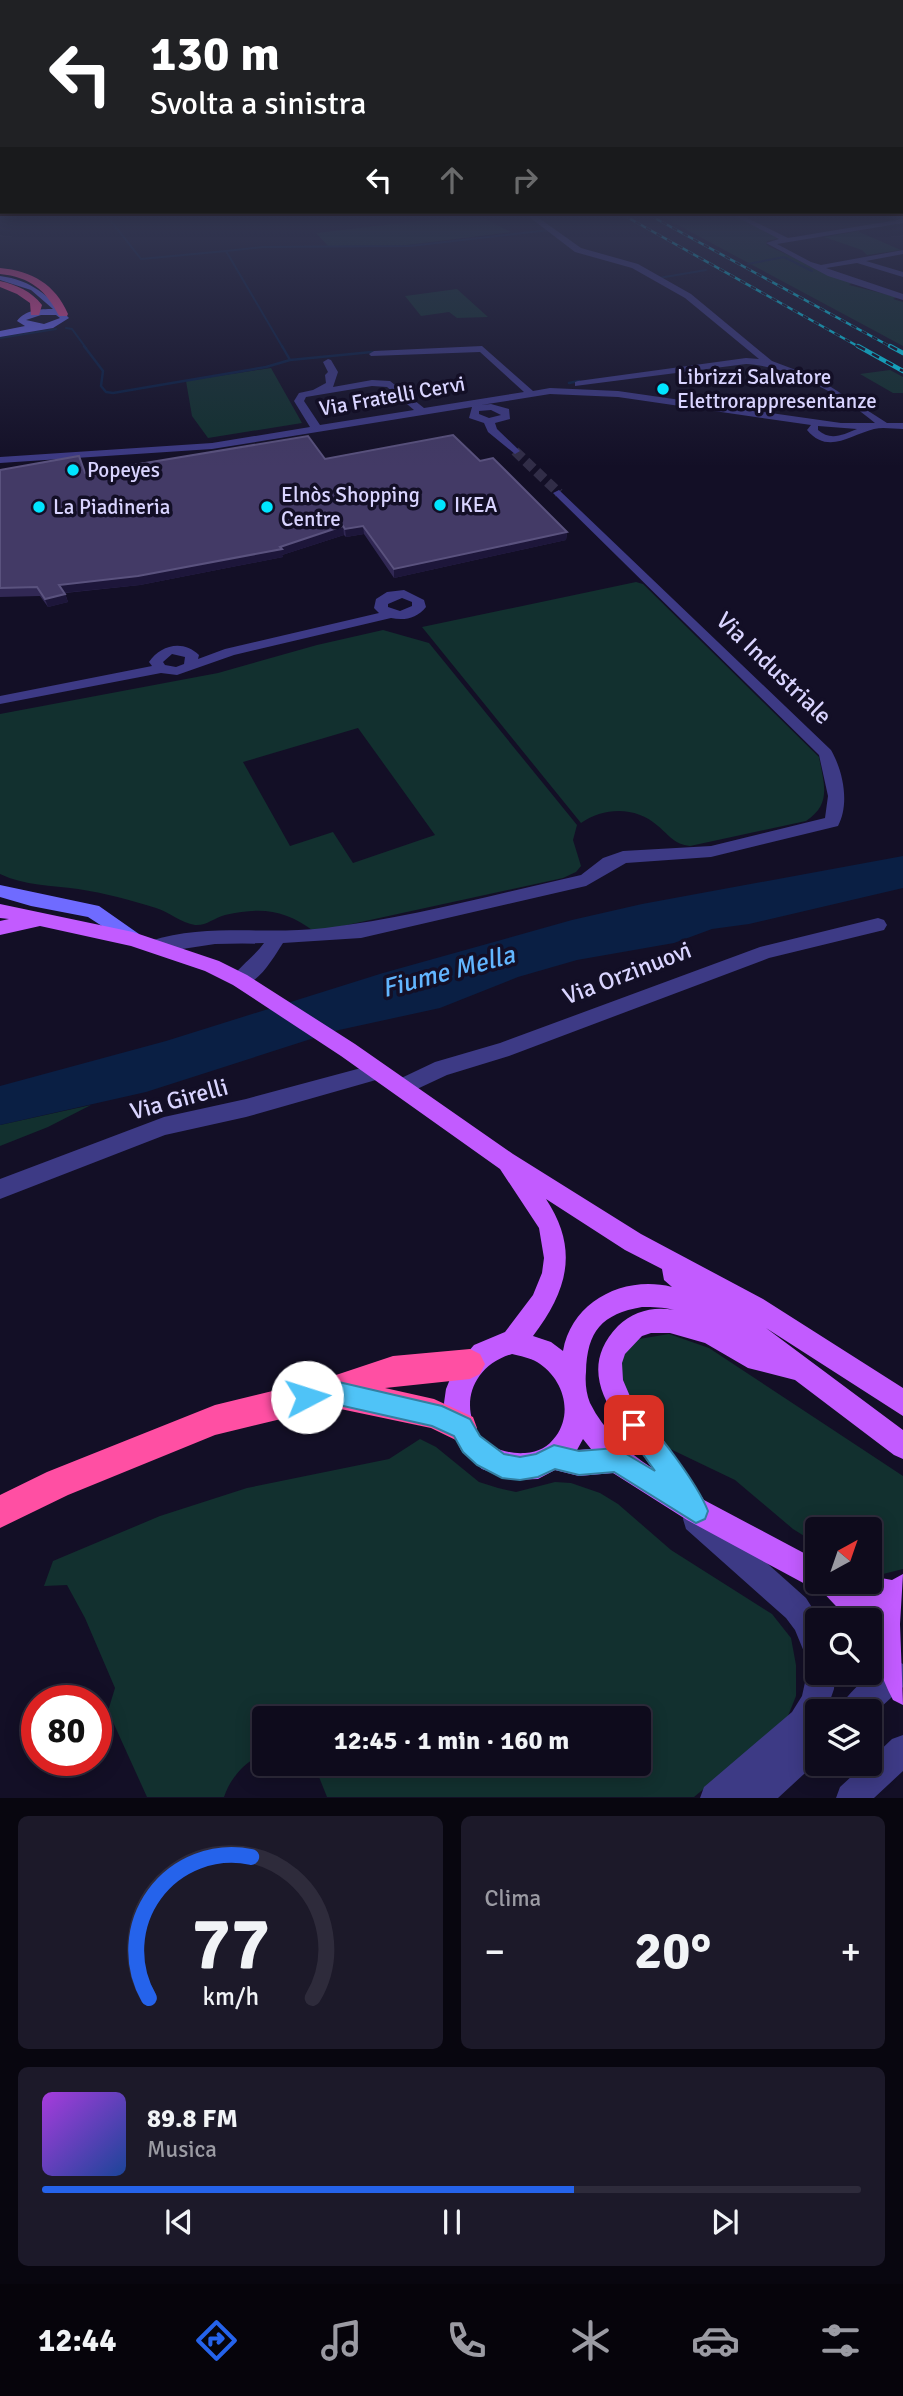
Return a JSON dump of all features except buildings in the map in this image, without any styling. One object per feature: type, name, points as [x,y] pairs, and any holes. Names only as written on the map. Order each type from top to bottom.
[{"type":"highway","points":[[32,300],[37,305],[37,312]]},
{"type":"highway","points":[[59,300],[62,313]]},
{"type":"highway","points":[[0,1512],[58,1483],[215,1420],[330,1392],[393,1371],[470,1364]]},
{"type":"highway","points":[[330,1392],[434,1415],[462,1428]]},
{"type":"highway","points":[[0,1499],[58,1483]]},
{"type":"main road","points":[[0,911],[133,939],[212,966],[240,980],[402,1087],[505,1161],[633,1242],[755,1307],[903,1403]]},
{"type":"main road","points":[[0,928],[41,919]]},
{"type":"main road","points":[[505,1161],[549,1226],[555,1254],[554,1274],[546,1299],[534,1318],[512,1342]]},
{"type":"main road","points":[[633,1242],[796,1368],[903,1446]]},
{"type":"main road","points":[[796,1368],[755,1349],[683,1302],[663,1295],[640,1296],[617,1301],[599,1310],[583,1327],[575,1346],[575,1393],[576,1426],[568,1443],[554,1457],[538,1466],[502,1466],[485,1457],[472,1444],[462,1428],[458,1411],[462,1378],[470,1364],[482,1352],[496,1345],[512,1342],[531,1344],[548,1352],[562,1364],[575,1393],[591,1429],[616,1460],[696,1511],[805,1568]]},
{"type":"main road","points":[[696,1511],[648,1440],[623,1410],[611,1380],[610,1363],[615,1347],[635,1326],[651,1321],[670,1321],[710,1333],[748,1356],[796,1368]]},
{"type":"main road","points":[[554,1457],[579,1463],[616,1460]]},
{"type":"main road","points":[[882,1588],[900,1591],[888,1617],[882,1622]]},
{"type":"main road","points":[[841,1594],[854,1608]]},
{"type":"main road","points":[[882,1646],[899,1682]]},
{"type":"street","points":[[37,312],[44,300]]},
{"type":"street","points":[[0,334],[59,323],[65,318],[49,300]]},
{"type":"street","points":[[693,300],[768,362]]},
{"type":"street","points":[[0,328],[37,312],[62,313]]},
{"type":"street","points":[[22,319],[27,325],[40,326]]},
{"type":"street","points":[[374,354],[482,349],[530,393]]},
{"type":"street","points":[[558,390],[570,385],[602,380],[746,361],[768,362],[793,369],[876,418],[879,427],[903,426]]},
{"type":"street","points":[[316,428],[299,401],[302,395],[331,384],[330,375],[333,372],[328,362]]},
{"type":"street","points":[[318,390],[390,383],[421,411]]},
{"type":"street","name":"Via Fratelli Cervi","points":[[0,460],[180,450],[558,390],[583,391],[841,426],[879,427]]},
{"type":"street","points":[[502,409],[527,400],[573,395],[583,391]]},
{"type":"street","points":[[123,464],[232,454],[335,432],[472,412],[485,407],[507,412],[506,417],[489,421],[475,418],[472,412]]},
{"type":"street","name":"Via Fratelli Cervi","points":[[789,419],[814,427],[828,424]]},
{"type":"street","points":[[489,421],[492,430],[515,451]]},
{"type":"street","points":[[841,426],[849,430],[851,436]]},
{"type":"street","name":"Via Fratelli Cervi","points":[[814,427],[813,433],[827,439],[839,440],[879,427]]},
{"type":"street","name":"Via Industriale","points":[[156,946],[215,937],[318,936],[361,931],[586,880],[609,862],[621,857],[651,853],[693,854],[783,836],[832,822],[838,808],[838,792],[826,753],[559,493]]},
{"type":"street","points":[[0,701],[159,664],[171,650],[190,658],[230,652],[359,620],[386,610]]},
{"type":"street","points":[[0,690],[38,686],[159,664],[177,671],[190,658]]},
{"type":"street","points":[[0,891],[31,900],[93,911],[133,939]]},
{"type":"street","name":"Via Orzinuovi","points":[[402,1087],[442,1068],[502,1050],[766,952],[878,925]]},
{"type":"street","points":[[240,980],[260,963],[278,936]]},
{"type":"street","name":"Via Girelli","points":[[0,1189],[164,1126],[246,1108],[376,1072]]},
{"type":"street","points":[[670,1496],[783,1594],[805,1621]]},
{"type":"street","points":[[873,1699],[899,1682]]},
{"type":"street","points":[[715,1797],[798,1729],[817,1700],[819,1685]]},
{"type":"street","points":[[851,1797],[903,1750]]},
{"type":"street","points":[[754,1797],[805,1752]]},
{"type":"green space","points":[[408,300],[469,300],[488,317],[457,318],[449,312],[421,316]]},
{"type":"green space","points":[[817,300],[903,302],[903,346]]},
{"type":"green space","points":[[271,368],[302,423],[208,438],[192,416],[186,381]]},
{"type":"green space","points":[[890,370],[903,377],[903,393],[893,393],[860,374]]},
{"type":"green space","points":[[636,582],[643,584],[819,757],[824,785],[823,800],[820,808],[806,821],[690,846],[676,841],[649,819],[630,812],[600,814],[581,823],[422,627]]},
{"type":"green space","points":[[383,630],[429,643],[577,825],[573,840],[581,866],[576,872],[563,878],[315,932],[283,914],[262,911],[225,915],[195,925],[156,908],[117,897],[29,883],[0,874],[0,714],[218,673],[317,645]],"holes":[[[358,728],[435,835],[353,863],[333,832],[290,846],[243,762]]]},
{"type":"green space","points":[[91,1105],[48,1127],[0,1146],[0,1125]]},
{"type":"green space","points":[[669,1334],[709,1348],[903,1476],[903,1569],[882,1574],[882,1517],[805,1517],[805,1536],[735,1480],[662,1445],[626,1408],[618,1360],[633,1340]]},
{"type":"green space","points":[[420,1439],[436,1447],[479,1482],[516,1492],[555,1482],[571,1483],[600,1493],[618,1504],[671,1550],[772,1614],[791,1638],[796,1665],[796,1696],[786,1721],[694,1797],[327,1797],[319,1776],[651,1776],[651,1706],[252,1706],[252,1760],[239,1771],[224,1797],[147,1797],[112,1720],[115,1688],[85,1618],[67,1585],[44,1586],[53,1561],[160,1516],[247,1488],[389,1459]]},
{"type":"water","name":"Fiume Mella","points":[[903,856],[903,888],[749,924],[712,929],[674,943],[577,960],[518,977],[440,1008],[339,1030],[146,1092],[0,1125],[0,1086],[166,1041],[383,973],[572,920],[642,904]]},
{"type":"waterway","points":[[255,300],[283,348]]},
{"type":"waterway","points":[[66,328],[72,329],[86,348]]},
{"type":"waterway","points":[[0,338],[56,329]]},
{"type":"waterway","points":[[84,346],[103,371],[101,386],[106,392],[113,393],[266,367],[290,360]]},
{"type":"waterway","points":[[282,346],[290,360]]},
{"type":"waterway","points":[[290,360],[372,352]]},
{"type":"waterway","points":[[569,383],[579,381]]},
{"type":"tunnel","points":[[515,451],[559,493]]},
{"type":"railway","points":[[775,300],[861,348]]},
{"type":"railway","points":[[805,300],[893,348]]},
{"type":"railway","points":[[858,346],[903,371]]},
{"type":"railway","points":[[890,346],[903,353]]},
{"type":"place","name":"Librizzi Salvatore Elettrorappresentanze","points":[[663,389]]},
{"type":"place","name":"Popeyes","points":[[73,470]]},
{"type":"place","name":"IKEA","points":[[440,505]]},
{"type":"place","name":"La Piadineria","points":[[39,507]]},
{"type":"place","name":"Elnòs Shopping Centre","points":[[267,507]]},
{"type":"route","points":[[307,1397],[330,1392],[434,1415],[462,1428],[472,1444],[485,1457],[502,1466],[538,1466],[554,1457],[579,1463],[616,1460],[696,1511],[648,1440],[634,1425]]}]
